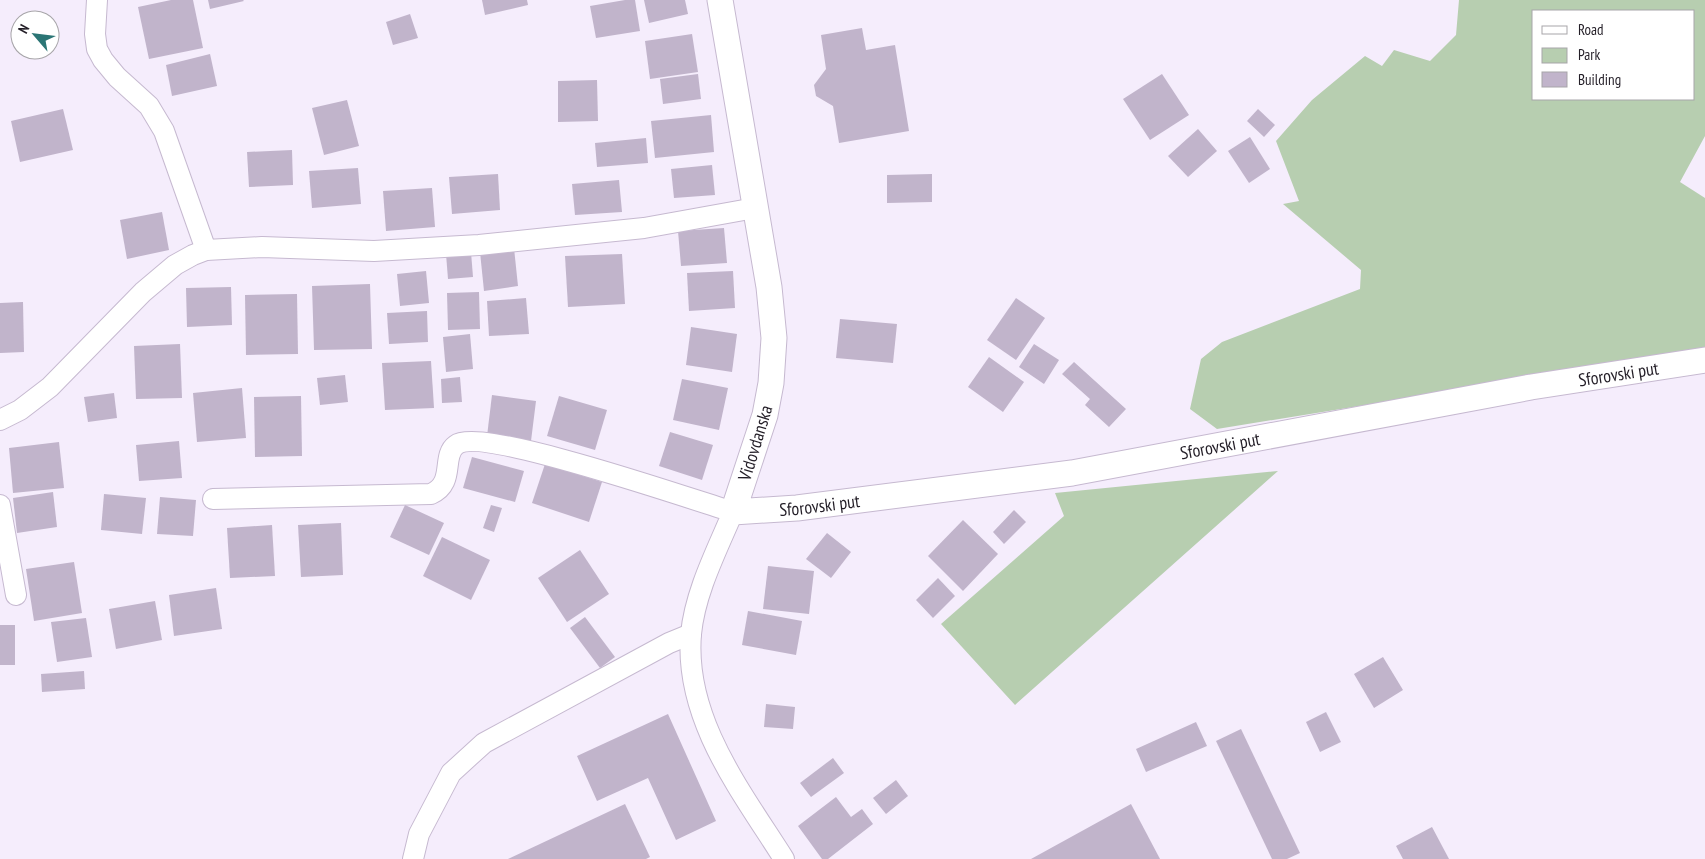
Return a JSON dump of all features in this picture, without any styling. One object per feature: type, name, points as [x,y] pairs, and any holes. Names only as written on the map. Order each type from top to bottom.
[{"type":"street","points":[[97,0],[95,34],[97,49],[103,60],[117,77],[149,106],[164,132],[206,250]]},
{"type":"street","name":"Vidovdanska","points":[[720,0],[769,287],[774,338],[771,383],[765,415],[733,512],[707,573],[697,607],[691,634],[693,678],[707,728],[718,755],[784,859]]},
{"type":"street","points":[[0,420],[20,410],[50,387],[143,292],[175,265],[193,254],[206,250],[262,247],[374,251],[479,245],[644,228],[755,208]]},
{"type":"street","name":"Sforovski put","points":[[733,512],[797,508],[1072,473],[1531,387],[1705,360]]},
{"type":"street","points":[[213,499],[431,494],[440,490],[444,482],[451,451],[456,445],[466,441],[536,452],[733,512]]},
{"type":"street","points":[[0,505],[16,595]]},
{"type":"street","points":[[413,859],[419,834],[451,773],[484,743],[669,643],[691,634]]},
{"type":"green space","points":[[1459,0],[1705,0],[1705,136],[1680,182],[1705,198],[1705,350],[1217,429],[1190,409],[1201,359],[1222,342],[1360,289],[1361,270],[1283,204],[1299,201],[1276,141],[1312,100],[1365,56],[1382,66],[1394,50],[1430,61],[1456,35]]},
{"type":"green space","points":[[1278,471],[1015,705],[941,624],[1064,516],[1055,493]]},
{"type":"building","points":[[171,0],[193,0],[203,48],[149,59],[138,7]]},
{"type":"building","points":[[208,0],[243,0],[244,1],[210,9]]},
{"type":"building","points":[[482,0],[527,0],[528,5],[485,15]]},
{"type":"building","points":[[635,0],[640,31],[596,38],[590,6]]},
{"type":"building","points":[[644,0],[685,0],[688,14],[649,23]]},
{"type":"building","points":[[410,14],[418,38],[393,45],[386,22]]},
{"type":"building","points":[[862,28],[866,50],[895,45],[909,131],[839,143],[833,106],[816,96],[814,85],[826,69],[821,35]]},
{"type":"building","points":[[692,34],[698,72],[650,79],[645,41]]},
{"type":"building","points":[[210,54],[217,86],[172,96],[166,65]]},
{"type":"building","points":[[698,74],[701,99],[663,104],[660,79]]},
{"type":"building","points":[[1162,74],[1189,115],[1150,140],[1123,99]]},
{"type":"building","points":[[597,80],[598,121],[558,122],[558,81]]},
{"type":"building","points":[[347,100],[359,146],[324,155],[312,108]]},
{"type":"building","points":[[63,109],[73,150],[20,162],[11,121]]},
{"type":"building","points":[[1258,109],[1275,125],[1264,137],[1247,121]]},
{"type":"building","points":[[711,115],[714,152],[655,158],[651,121]]},
{"type":"building","points":[[1198,129],[1217,151],[1188,177],[1168,156]]},
{"type":"building","points":[[1250,137],[1270,169],[1249,183],[1228,151]]},
{"type":"building","points":[[646,138],[648,163],[597,167],[595,143]]},
{"type":"building","points":[[292,150],[293,185],[249,187],[247,152]]},
{"type":"building","points":[[712,165],[715,195],[674,198],[671,169]]},
{"type":"building","points":[[358,168],[361,204],[312,208],[309,171]]},
{"type":"building","points":[[498,174],[500,210],[452,214],[449,177]]},
{"type":"building","points":[[932,174],[932,202],[887,203],[887,175]]},
{"type":"building","points":[[619,180],[622,212],[575,215],[572,184]]},
{"type":"building","points":[[432,188],[435,227],[386,231],[383,191]]},
{"type":"building","points":[[162,212],[169,250],[127,259],[120,220]]},
{"type":"building","points":[[724,228],[727,263],[681,266],[678,231]]},
{"type":"building","points":[[514,248],[518,286],[484,291],[480,252]]},
{"type":"building","points":[[471,252],[473,277],[448,279],[446,254]]},
{"type":"building","points":[[622,254],[625,304],[568,307],[565,256]]},
{"type":"building","points":[[426,271],[429,303],[400,306],[397,274]]},
{"type":"building","points":[[733,271],[735,308],[689,311],[687,273]]},
{"type":"building","points":[[370,284],[372,349],[314,350],[312,286]]},
{"type":"building","points":[[231,287],[232,325],[187,327],[186,288]]},
{"type":"building","points":[[479,292],[480,329],[448,330],[447,293]]},
{"type":"building","points":[[297,294],[298,354],[246,355],[245,295]]},
{"type":"building","points":[[526,298],[529,334],[489,336],[487,301]]},
{"type":"building","points":[[1016,298],[1045,318],[1016,360],[987,340]]},
{"type":"building","points":[[23,302],[24,352],[0,353],[0,303]]},
{"type":"building","points":[[427,311],[428,342],[389,344],[387,313]]},
{"type":"building","points":[[840,319],[897,324],[893,363],[836,358]]},
{"type":"building","points":[[691,327],[737,334],[732,372],[686,365]]},
{"type":"building","points":[[470,334],[473,369],[446,372],[443,337]]},
{"type":"building","points":[[180,344],[182,398],[136,399],[134,346]]},
{"type":"building","points":[[1034,344],[1059,360],[1044,384],[1019,367]]},
{"type":"building","points":[[989,357],[1024,382],[1003,412],[968,387]]},
{"type":"building","points":[[431,361],[434,408],[385,410],[382,363]]},
{"type":"building","points":[[1074,362],[1126,409],[1109,427],[1085,405],[1090,399],[1062,374]]},
{"type":"building","points":[[345,375],[348,402],[320,405],[317,378]]},
{"type":"building","points":[[460,377],[462,402],[442,403],[441,379]]},
{"type":"building","points":[[682,379],[728,388],[719,430],[673,420]]},
{"type":"building","points":[[242,388],[246,438],[197,442],[193,393]]},
{"type":"building","points":[[114,393],[117,418],[88,422],[84,397]]},
{"type":"building","points":[[492,395],[536,401],[531,441],[487,436]]},
{"type":"building","points":[[301,396],[302,456],[255,457],[254,397]]},
{"type":"building","points":[[559,396],[607,410],[595,450],[547,436]]},
{"type":"building","points":[[670,432],[713,445],[702,480],[659,466]]},
{"type":"building","points":[[179,441],[182,478],[139,481],[136,445]]},
{"type":"building","points":[[59,442],[64,488],[13,493],[9,448]]},
{"type":"building","points":[[472,457],[524,471],[515,502],[463,488]]},
{"type":"building","points":[[545,464],[602,482],[589,522],[532,503]]},
{"type":"building","points":[[53,492],[57,527],[17,533],[13,498]]},
{"type":"building","points":[[104,494],[146,498],[142,534],[101,530]]},
{"type":"building","points":[[160,497],[196,500],[193,536],[157,534]]},
{"type":"building","points":[[405,505],[444,523],[429,555],[390,537]]},
{"type":"building","points":[[491,505],[502,508],[494,532],[483,528]]},
{"type":"building","points":[[1014,510],[1026,522],[1004,544],[993,532]]},
{"type":"building","points":[[963,520],[998,554],[963,591],[928,556]]},
{"type":"building","points":[[341,523],[343,575],[301,577],[298,525]]},
{"type":"building","points":[[272,525],[275,576],[230,578],[227,528]]},
{"type":"building","points":[[827,533],[851,552],[831,578],[806,559]]},
{"type":"building","points":[[442,537],[490,560],[471,600],[423,576]]},
{"type":"building","points":[[580,550],[609,594],[567,622],[538,578]]},
{"type":"building","points":[[74,562],[82,613],[34,621],[26,569]]},
{"type":"building","points":[[768,566],[814,571],[809,614],[763,609]]},
{"type":"building","points":[[938,578],[955,596],[933,618],[916,600]]},
{"type":"building","points":[[216,588],[222,629],[174,636],[169,595]]},
{"type":"building","points":[[155,601],[162,640],[116,649],[109,609]]},
{"type":"building","points":[[748,611],[802,621],[796,655],[742,645]]},
{"type":"building","points":[[585,617],[615,657],[600,668],[570,628]]},
{"type":"building","points":[[86,618],[92,657],[57,662],[51,622]]},
{"type":"building","points":[[0,625],[15,625],[15,665],[0,665]]},
{"type":"building","points":[[1383,657],[1403,690],[1374,708],[1354,674]]},
{"type":"building","points":[[84,671],[85,689],[42,692],[41,674]]},
{"type":"building","points":[[766,704],[795,707],[793,729],[764,727]]},
{"type":"building","points":[[1326,712],[1341,742],[1320,752],[1306,722]]},
{"type":"building","points":[[668,714],[716,821],[676,840],[648,778],[597,801],[577,756]]},
{"type":"building","points":[[1196,722],[1207,746],[1146,772],[1136,749]]},
{"type":"building","points":[[1241,729],[1300,853],[1287,859],[1272,859],[1216,741]]},
{"type":"building","points":[[833,758],[844,773],[811,797],[800,783]]},
{"type":"building","points":[[896,780],[908,796],[886,814],[873,798]]},
{"type":"building","points":[[836,797],[851,817],[862,809],[873,824],[828,859],[822,859],[798,826]]},
{"type":"building","points":[[625,804],[650,857],[646,859],[508,859]]},
{"type":"building","points":[[1131,804],[1160,859],[1031,859]]},
{"type":"building","points":[[1432,827],[1449,859],[1403,859],[1396,846]]}]
